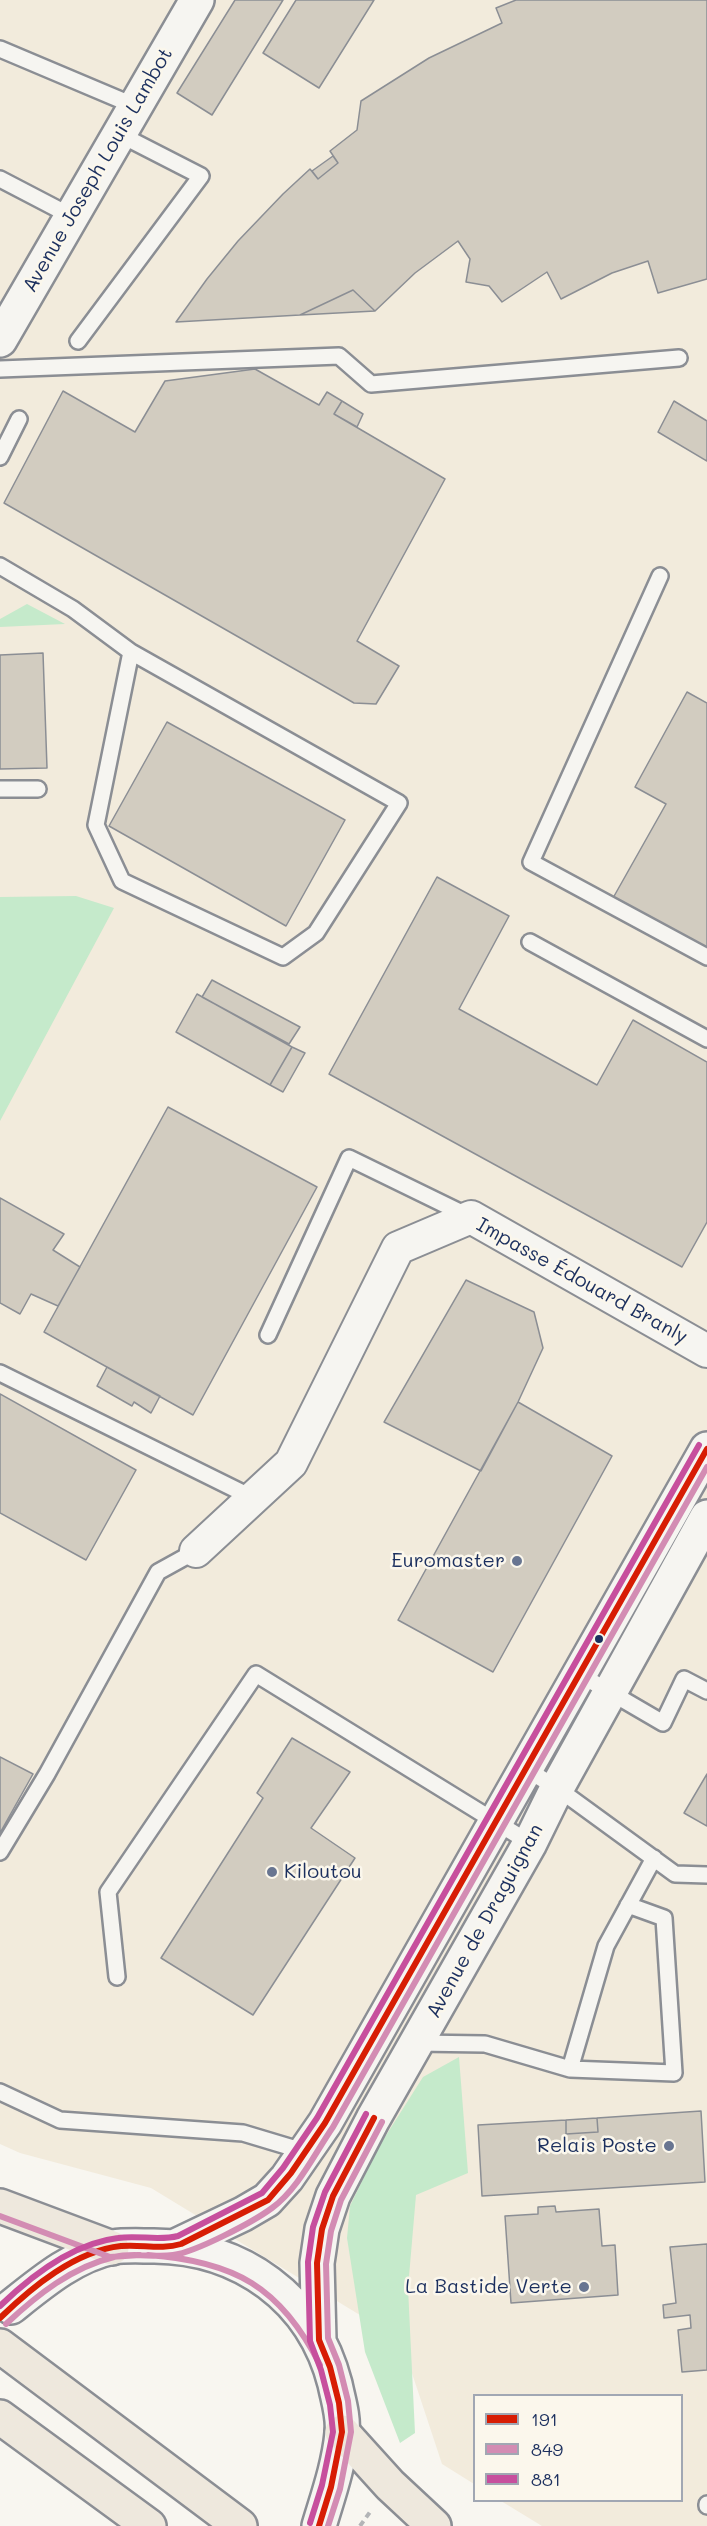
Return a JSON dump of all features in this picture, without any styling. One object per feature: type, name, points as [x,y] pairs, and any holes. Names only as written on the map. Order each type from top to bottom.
[{"type":"highway","points":[[0,2206],[112,2247]]},
{"type":"highway","points":[[0,2346],[240,2526]]},
{"type":"highway","points":[[0,2417],[149,2526]]},
{"type":"highway","points":[[342,2432],[390,2485],[434,2526]]},
{"type":"main road","name":"Avenue Joseph Louis Lambot","points":[[0,340],[197,0]]},
{"type":"main road","name":"Avenue de Draguignan","points":[[176,2246],[267,2200],[287,2178],[303,2151],[325,2123],[707,1449]]},
{"type":"main road","name":"Avenue de Draguignan","points":[[319,2340],[317,2263],[322,2229],[333,2196],[416,2043],[530,1843],[707,1517]]},
{"type":"main road","points":[[11,2307],[45,2280],[79,2259],[112,2247],[176,2246],[221,2256],[278,2289],[302,2313],[319,2340],[335,2385],[342,2432],[331,2487],[319,2526]]},
{"type":"street","name":"Impasse Édouard Branly","points":[[196,1551],[291,1462],[398,1248],[471,1217],[707,1351]]},
{"type":"lane","points":[[0,49],[135,106]]},
{"type":"lane","points":[[78,341],[201,176],[119,134]]},
{"type":"lane","points":[[0,178],[70,216]]},
{"type":"lane","points":[[0,369],[339,356],[371,384],[679,358]]},
{"type":"lane","points":[[0,456],[19,419]]},
{"type":"lane","points":[[0,567],[73,609],[131,652],[399,803],[316,933],[283,957],[122,881],[96,825],[131,652]]},
{"type":"lane","points":[[660,576],[531,862],[707,957]]},
{"type":"lane","points":[[0,789],[38,789]]},
{"type":"lane","points":[[530,942],[707,1039]]},
{"type":"lane","points":[[268,1335],[349,1158],[471,1217]]},
{"type":"lane","points":[[0,1373],[253,1498]]},
{"type":"lane","points":[[0,1852],[47,1774],[158,1572],[196,1551]]},
{"type":"lane","points":[[117,1977],[108,1892],[256,1674],[530,1843]]},
{"type":"lane","points":[[579,1674],[612,1691],[663,1723],[684,1679],[707,1691]]},
{"type":"lane","points":[[526,1769],[558,1788],[675,1874],[707,1875]]},
{"type":"lane","points":[[570,2069],[606,1946],[654,1857]]},
{"type":"lane","points":[[416,2043],[485,2044],[570,2069],[674,2073],[664,1918],[628,1905]]},
{"type":"lane","points":[[0,2092],[60,2121],[243,2133],[303,2151]]},
{"type":"shaded area","points":[[0,0],[707,0],[707,2526],[542,2526],[503,2502],[683,2502],[683,2394],[473,2394],[473,2483],[442,2464],[401,2340],[151,2188],[20,2153],[0,2144]]},
{"type":"green space","points":[[27,604],[65,624],[0,627],[0,619]]},
{"type":"green space","points":[[76,896],[114,908],[0,1121],[0,897]]},
{"type":"green space","points":[[459,2057],[468,2173],[416,2195],[408,2288],[415,2433],[400,2443],[365,2352],[347,2238],[350,2206],[378,2148],[423,2077]]},
{"type":"building","points":[[235,0],[283,0],[212,115],[177,93]]},
{"type":"building","points":[[296,0],[374,0],[319,88],[263,53]]},
{"type":"building","points":[[516,0],[707,0],[707,279],[658,293],[648,261],[612,273],[561,299],[547,272],[502,302],[489,286],[466,282],[470,259],[458,241],[415,273],[375,311],[353,290],[300,315],[176,322],[238,241],[283,194],[310,169],[318,179],[338,163],[330,151],[357,130],[361,101],[429,58],[502,23],[496,8]]},
{"type":"building","points":[[333,156],[338,163],[318,179],[312,171]]},
{"type":"building","points":[[353,290],[375,311],[300,315]]},
{"type":"building","points":[[255,369],[319,405],[327,392],[342,401],[334,414],[445,479],[357,641],[399,666],[376,704],[354,703],[4,503],[63,391],[135,432],[165,381]]},
{"type":"building","points":[[342,401],[363,414],[357,427],[334,414]]},
{"type":"building","points":[[674,401],[707,421],[707,461],[658,432]]},
{"type":"building","points":[[43,653],[47,768],[0,769],[0,655]]},
{"type":"building","points":[[687,692],[707,703],[707,950],[613,898],[666,804],[635,787]]},
{"type":"building","points":[[167,722],[345,820],[286,926],[109,826]]},
{"type":"building","points":[[437,877],[509,916],[459,1009],[597,1085],[633,1020],[707,1062],[707,1222],[682,1267],[329,1074]]},
{"type":"building","points":[[212,980],[300,1027],[289,1044],[202,997]]},
{"type":"building","points":[[197,994],[292,1047],[270,1085],[176,1032]]},
{"type":"building","points":[[292,1047],[305,1053],[283,1092],[270,1085]]},
{"type":"building","points":[[168,1107],[317,1187],[193,1415],[44,1332]]},
{"type":"building","points":[[0,1198],[64,1234],[53,1250],[80,1267],[58,1306],[31,1294],[20,1314],[0,1303]]},
{"type":"building","points":[[466,1280],[534,1312],[543,1348],[518,1402],[481,1471],[384,1422]]},
{"type":"building","points":[[107,1367],[160,1396],[151,1413],[134,1402],[132,1406],[97,1386]]},
{"type":"building","points":[[0,1394],[136,1470],[86,1560],[0,1513]]},
{"type":"building","points":[[518,1402],[612,1456],[493,1672],[398,1620]]},
{"type":"building","points":[[292,1738],[350,1772],[311,1828],[355,1858],[253,2015],[161,1958],[263,1798],[257,1793]]},
{"type":"building","points":[[0,1757],[33,1774],[0,1833]]},
{"type":"building","points":[[707,1774],[707,1826],[684,1813]]},
{"type":"building","points":[[701,2111],[705,2182],[482,2196],[478,2125],[566,2120],[566,2134],[598,2132],[597,2118]]},
{"type":"building","points":[[597,2118],[598,2132],[566,2134],[566,2120]]},
{"type":"building","points":[[555,2206],[556,2212],[599,2209],[602,2246],[615,2245],[618,2295],[511,2303],[505,2216],[538,2214],[538,2207]]},
{"type":"building","points":[[707,2244],[707,2370],[682,2372],[678,2330],[691,2328],[690,2315],[664,2318],[663,2305],[676,2303],[670,2247]]},
{"type":"transit line","name":"881","points":[[0,2306],[25,2283],[70,2254],[102,2241],[118,2238],[178,2236],[262,2193],[283,2168],[317,2118],[699,1445]]},
{"type":"transit line","name":"191","points":[[0,2318],[55,2272],[87,2255],[121,2246],[166,2247],[181,2244],[268,2200],[291,2173],[325,2123],[707,1449]]},
{"type":"transit line","name":"849","points":[[6,2324],[56,2283],[84,2268],[114,2257],[166,2256],[183,2253],[224,2236],[263,2214],[290,2191],[333,2127],[707,1467]]},
{"type":"transit line","name":"881","points":[[310,2523],[322,2485],[333,2432],[330,2405],[321,2370],[310,2341],[308,2262],[313,2227],[325,2192],[366,2114]]},
{"type":"transit line","name":"191","points":[[319,2526],[331,2487],[342,2432],[339,2403],[330,2367],[319,2340],[317,2263],[322,2229],[333,2196],[374,2118]]},
{"type":"transit line","name":"849","points":[[328,2526],[340,2489],[351,2432],[348,2401],[339,2365],[328,2338],[326,2264],[331,2231],[341,2200],[382,2122]]},
{"type":"transit line","name":"849","points":[[0,2216],[110,2257],[140,2255]]},
{"type":"transit line","name":"849","points":[[148,2255],[206,2264],[252,2283],[289,2316],[320,2365]]},
{"type":"place","name":"Euromaster","points":[[517,1561]]},
{"type":"place","name":"Kiloutou","points":[[272,1872]]},
{"type":"place","name":"Relais Poste","points":[[669,2146]]},
{"type":"place","name":"La Bastide Verte","points":[[584,2287]]}]
